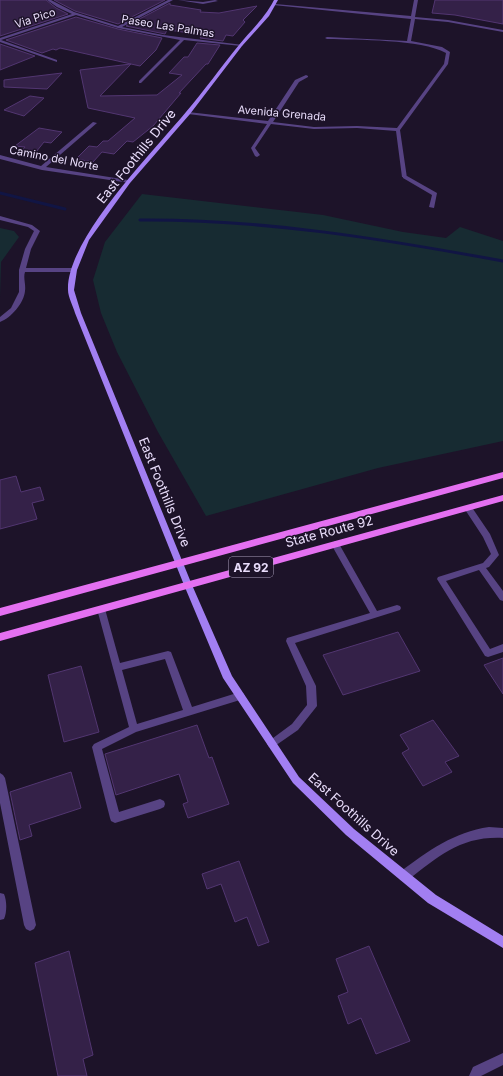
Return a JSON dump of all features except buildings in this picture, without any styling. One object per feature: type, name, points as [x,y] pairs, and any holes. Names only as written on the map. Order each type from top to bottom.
[{"type":"main road","name":"State Route 92","points":[[0,612],[503,475]]},
{"type":"main road","name":"State Route 92","points":[[0,637],[503,498]]},
{"type":"street","name":"Paseo Las Palmas","points":[[49,0],[76,14],[118,28],[183,39],[241,45]]},
{"type":"street","points":[[118,28],[171,0]]},
{"type":"street","points":[[180,0],[203,3],[216,1]]},
{"type":"street","points":[[409,42],[416,0]]},
{"type":"street","points":[[275,2],[482,26],[503,31]]},
{"type":"street","name":"East Foothills Drive","points":[[275,2],[268,15],[241,45],[188,113],[128,182],[86,240],[74,270],[71,290],[78,313],[179,563],[228,678],[296,780],[350,832],[432,899],[503,942]]},
{"type":"street","name":"Via Pico","points":[[0,40],[76,14]]},
{"type":"street","points":[[327,38],[409,42],[440,46],[448,52],[446,64],[398,130],[405,177],[435,194],[432,208]]},
{"type":"street","points":[[141,82],[183,39]]},
{"type":"street","points":[[0,40],[55,61]]},
{"type":"street","points":[[257,155],[254,148],[269,123],[297,81],[306,76]]},
{"type":"street","name":"Avenida Grenada","points":[[188,113],[314,128],[356,127],[398,130]]},
{"type":"street","points":[[42,168],[95,123]]},
{"type":"street","name":"Camino del Norte","points":[[0,157],[42,168],[128,182]]},
{"type":"street","points":[[0,218],[30,226],[38,231],[28,249],[22,270],[22,292],[14,309],[0,320]]},
{"type":"street","points":[[22,270],[74,270]]},
{"type":"street","points":[[468,508],[487,536],[495,555],[486,565],[482,567],[441,579],[488,653],[503,648]]},
{"type":"street","points":[[335,544],[375,615]]},
{"type":"street","points":[[482,567],[503,598]]},
{"type":"street","points":[[272,744],[295,727],[312,706],[311,686],[290,641],[397,608]]},
{"type":"street","points":[[101,609],[134,729]]},
{"type":"street","points":[[117,668],[168,655],[188,712]]},
{"type":"street","points":[[160,804],[115,818],[97,747],[134,729],[240,696]]},
{"type":"street","points":[[0,778],[30,925]]},
{"type":"street","points":[[404,876],[452,841],[493,832],[503,833]]},
{"type":"street","points":[[0,898],[0,915]]},
{"type":"street","points":[[475,1076],[477,1071],[503,1059]]},
{"type":"shaded area","points":[[142,194],[323,215],[403,232],[446,238],[460,227],[503,241],[503,441],[378,468],[206,516],[158,432],[117,352],[101,313],[93,280],[105,242]]},
{"type":"shaded area","points":[[0,228],[14,231],[19,237],[1,262],[0,297]]},
{"type":"waterway","points":[[0,193],[65,209]]},
{"type":"waterway","points":[[140,220],[232,223],[323,232],[413,245],[503,261]]}]
